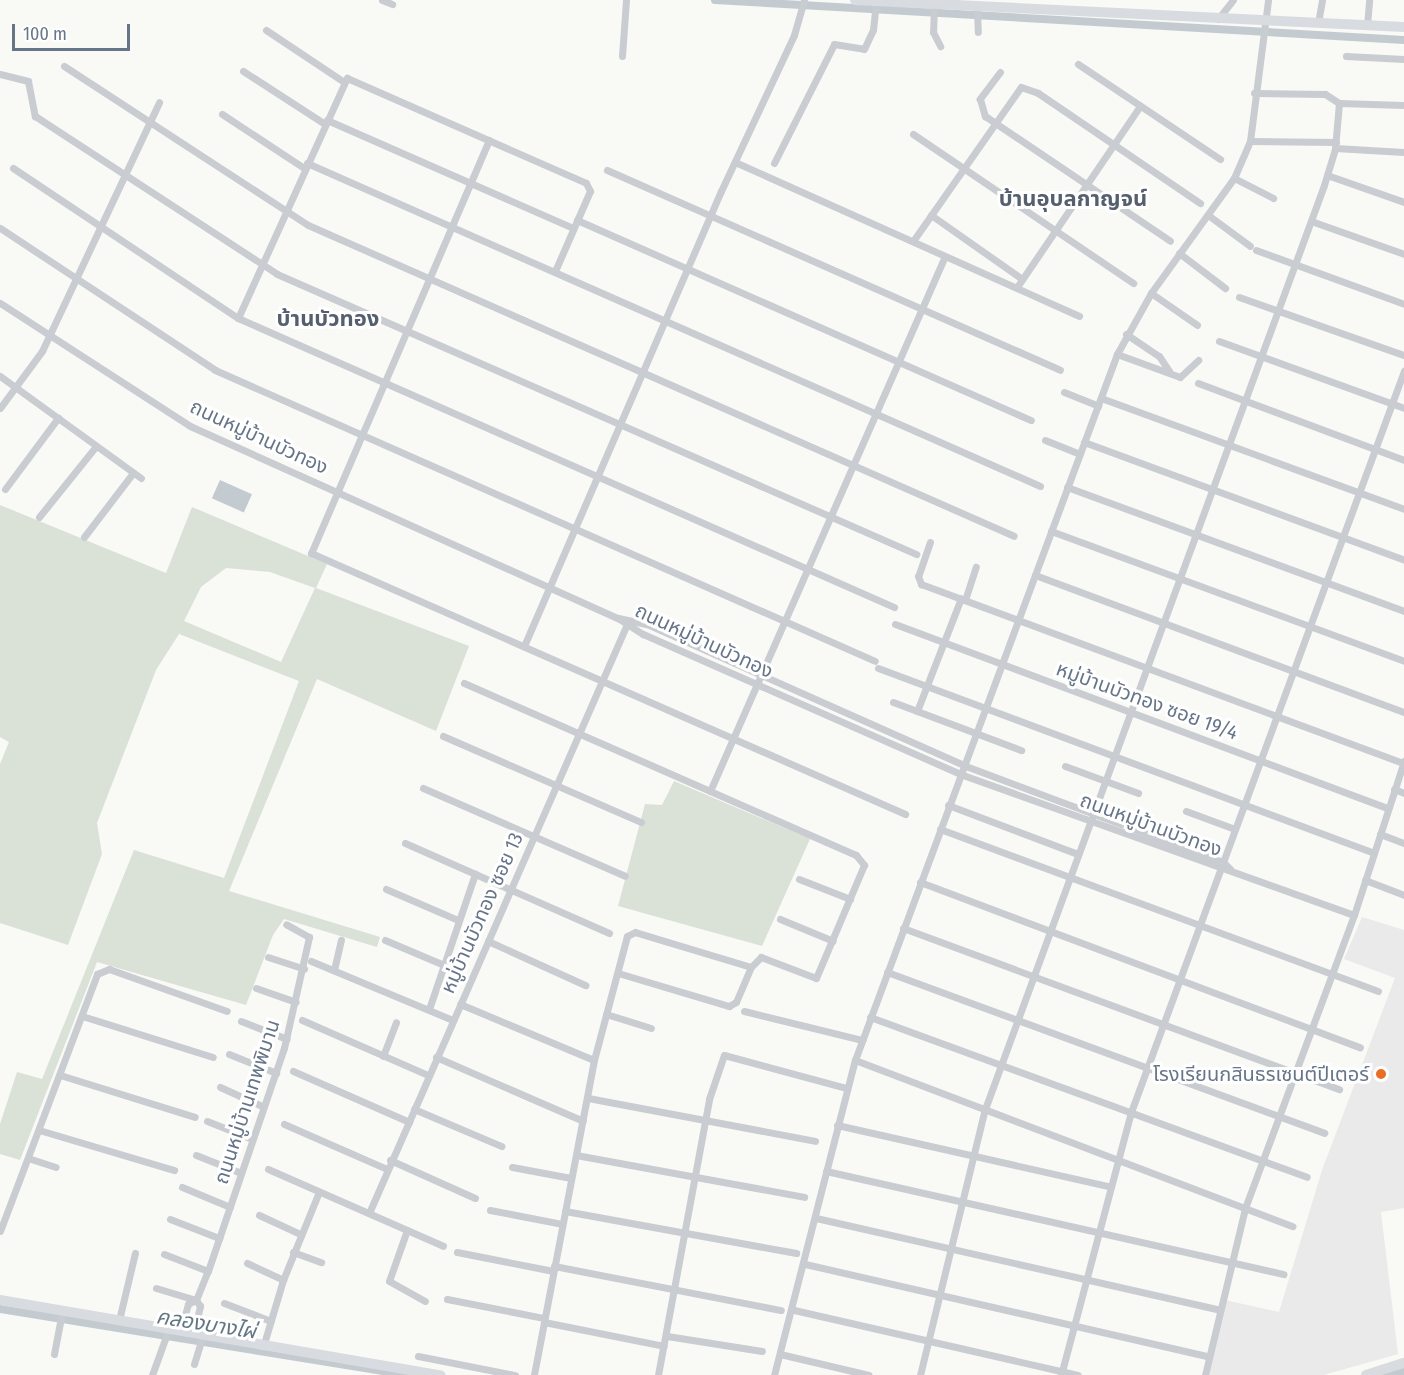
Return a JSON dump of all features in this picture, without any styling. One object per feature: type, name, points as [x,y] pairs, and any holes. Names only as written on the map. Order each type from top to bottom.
[{"type":"street","points":[[382,0],[392,4]]},
{"type":"street","points":[[622,56],[626,0]]},
{"type":"street","points":[[855,0],[876,4],[920,3],[934,8],[977,11],[1218,19],[1263,24],[1318,23],[1404,27]]},
{"type":"street","points":[[1071,13],[1072,0]]},
{"type":"street","points":[[1218,19],[1233,0]]},
{"type":"street","points":[[774,1375],[794,1310],[846,1088],[855,1060],[1117,354],[1126,334],[1151,293],[1234,178],[1250,141],[1260,44],[1268,0]]},
{"type":"street","points":[[1318,23],[1322,0]]},
{"type":"street","points":[[1367,25],[1369,0]]},
{"type":"street","points":[[524,646],[573,528],[802,16],[804,1]]},
{"type":"street","points":[[774,163],[834,44],[862,51],[875,22],[876,4]]},
{"type":"street","points":[[934,8],[933,23],[940,45]]},
{"type":"street","points":[[977,11],[977,29]]},
{"type":"street","points":[[266,30],[344,81],[352,79],[586,183],[590,191],[555,272]]},
{"type":"street","points":[[1346,56],[1404,59]]},
{"type":"street","points":[[1078,64],[1220,159]]},
{"type":"street","points":[[64,66],[285,213],[1014,536]]},
{"type":"street","points":[[243,71],[326,122],[573,228]]},
{"type":"street","points":[[1000,72],[979,106],[995,123],[1170,241]]},
{"type":"street","points":[[0,74],[28,81],[35,116],[263,266],[916,554]]},
{"type":"street","points":[[238,318],[344,81]]},
{"type":"street","points":[[913,241],[1015,91],[1025,87],[1200,203]]},
{"type":"street","points":[[1254,93],[1325,94],[1339,103],[1404,105]]},
{"type":"street","points":[[0,408],[50,335],[159,102]]},
{"type":"street","points":[[920,1375],[985,1109],[1279,312],[1336,145],[1339,103]]},
{"type":"street","points":[[1017,287],[1140,106]]},
{"type":"street","points":[[222,114],[305,165],[453,227],[1040,486]]},
{"type":"street","points":[[913,134],[1133,283]]},
{"type":"street","points":[[489,140],[311,553],[905,814]]},
{"type":"street","points":[[1250,141],[1336,145],[1404,152]]},
{"type":"street","points":[[735,162],[1079,316]]},
{"type":"street","points":[[13,168],[238,318],[894,607]]},
{"type":"street","points":[[607,170],[1060,370]]},
{"type":"street","points":[[1327,175],[1404,202]]},
{"type":"street","points":[[1234,178],[1273,198]]},
{"type":"street","points":[[931,215],[1022,279]]},
{"type":"street","points":[[1208,215],[1253,248],[1404,304]]},
{"type":"street","points":[[577,220],[1031,420]]},
{"type":"street","points":[[1311,221],[1404,254]]},
{"type":"street","points":[[0,228],[214,370],[927,686],[1374,853]]},
{"type":"street","points":[[1179,253],[1225,288]]},
{"type":"street","points":[[710,791],[945,256]]},
{"type":"street","points":[[1151,293],[1197,325]]},
{"type":"street","points":[[1239,297],[1404,355]]},
{"type":"street","name":"ถนนหมู่บ้านบัวทอง","points":[[0,303],[190,426],[549,585],[756,684],[960,774],[1091,822],[1222,866]]},
{"type":"street","points":[[1126,334],[1159,356],[1169,371]]},
{"type":"street","points":[[1219,341],[1404,408]]},
{"type":"street","points":[[1117,354],[1183,377],[1197,360]]},
{"type":"street","points":[[1062,1373],[1115,1158],[1262,761],[1292,672],[1361,495],[1404,371]]},
{"type":"street","points":[[0,376],[141,478]]},
{"type":"street","points":[[1198,383],[1404,460]]},
{"type":"street","points":[[1064,392],[1098,406]]},
{"type":"street","points":[[1101,398],[1404,509]]},
{"type":"street","points":[[5,489],[58,418]]},
{"type":"street","points":[[1045,440],[1079,454]]},
{"type":"street","points":[[1084,442],[1404,560]]},
{"type":"street","points":[[39,517],[96,446]]},
{"type":"street","points":[[84,537],[133,473]]},
{"type":"street","points":[[1067,487],[1404,611]]},
{"type":"street","points":[[1051,531],[1404,661]]},
{"type":"street","points":[[930,542],[918,582],[1404,762],[1387,808],[1354,915],[1329,974],[1295,1072],[1260,1161],[1245,1208],[1205,1375]]},
{"type":"street","points":[[918,711],[943,642],[976,567]]},
{"type":"street","points":[[1035,575],[1404,712]]},
{"type":"street","name":"ถนนหมู่บ้านบัวทอง","points":[[627,622],[760,675],[963,765],[1354,915]]},
{"type":"street","name":"หมู่บ้านบัวทอง ซอย 13","points":[[369,1213],[390,1160],[409,1122],[627,622]]},
{"type":"street","name":"หมู่บ้านบัวทอง ซอย 19/4","points":[[896,624],[1387,808]]},
{"type":"street","points":[[464,683],[862,858],[864,865],[816,978],[761,957],[751,967],[736,1002],[729,1006],[618,973]]},
{"type":"street","points":[[893,702],[1021,750]]},
{"type":"street","points":[[443,736],[641,822]]},
{"type":"street","points":[[1065,766],[1138,793]]},
{"type":"street","points":[[423,788],[625,876]]},
{"type":"street","points":[[1394,789],[1404,793]]},
{"type":"street","points":[[948,805],[1078,854]]},
{"type":"street","points":[[1186,811],[1235,829]]},
{"type":"street","points":[[940,830],[1378,991]]},
{"type":"street","points":[[1380,834],[1404,843]]},
{"type":"street","points":[[405,843],[609,933]]},
{"type":"street","points":[[429,1009],[475,874]]},
{"type":"street","points":[[799,879],[850,899]]},
{"type":"street","points":[[1365,880],[1404,895]]},
{"type":"street","points":[[921,882],[1360,1047]]},
{"type":"street","points":[[386,889],[458,920]]},
{"type":"street","points":[[780,919],[833,941]]},
{"type":"street","name":"ถนนหมู่บ้านเทพพิมาน","points":[[182,1330],[188,1304],[196,1300],[208,1271],[276,1073],[296,1002],[304,969],[308,934],[286,924]]},
{"type":"street","points":[[903,928],[1339,1089]]},
{"type":"street","points":[[534,1375],[594,1060],[627,936],[635,932],[751,967]]},
{"type":"street","points":[[334,970],[341,940]]},
{"type":"street","points":[[385,940],[444,964]]},
{"type":"street","points":[[488,941],[585,985]]},
{"type":"street","points":[[268,957],[304,969]]},
{"type":"street","points":[[311,961],[453,1020]]},
{"type":"street","points":[[0,1231],[97,974],[103,969],[227,1011]]},
{"type":"street","points":[[887,972],[1324,1133]]},
{"type":"street","points":[[256,988],[296,1002]]},
{"type":"street","points":[[460,1004],[594,1060]]},
{"type":"street","points":[[744,1011],[862,1040]]},
{"type":"street","points":[[606,1014],[651,1028]]},
{"type":"street","points":[[82,1016],[213,1057]]},
{"type":"street","points":[[870,1017],[1307,1177]]},
{"type":"street","points":[[302,1020],[428,1075]]},
{"type":"street","points":[[241,1021],[286,1039]]},
{"type":"street","points":[[383,1056],[396,1022]]},
{"type":"street","points":[[229,1054],[276,1073]]},
{"type":"street","points":[[658,1375],[706,1120],[724,1055],[846,1088]]},
{"type":"street","points":[[436,1056],[583,1121]]},
{"type":"street","points":[[855,1060],[1293,1226]]},
{"type":"street","points":[[292,1071],[409,1122]]},
{"type":"street","points":[[60,1075],[195,1118]]},
{"type":"street","points":[[220,1087],[264,1107]]},
{"type":"street","points":[[588,1098],[815,1142]]},
{"type":"street","points":[[414,1108],[501,1146]]},
{"type":"street","points":[[207,1121],[252,1139]]},
{"type":"street","points":[[284,1124],[387,1169]]},
{"type":"street","points":[[837,1125],[1107,1186]]},
{"type":"street","points":[[39,1130],[174,1170]]},
{"type":"street","points":[[196,1155],[242,1173]]},
{"type":"street","points":[[576,1155],[696,1179],[804,1197]]},
{"type":"street","points":[[28,1158],[56,1167]]},
{"type":"street","points":[[390,1160],[475,1198]]},
{"type":"street","points":[[512,1167],[571,1178]]},
{"type":"street","points":[[268,1169],[443,1246]]},
{"type":"street","points":[[826,1171],[1284,1274]]},
{"type":"street","points":[[182,1186],[230,1207]]},
{"type":"street","points":[[263,1347],[293,1252],[319,1192]]},
{"type":"street","points":[[490,1210],[562,1224]]},
{"type":"street","points":[[565,1210],[796,1253]]},
{"type":"street","points":[[259,1215],[300,1234]]},
{"type":"street","points":[[816,1218],[1220,1310]]},
{"type":"street","points":[[170,1219],[219,1238]]},
{"type":"street","points":[[407,1230],[389,1281],[424,1300]]},
{"type":"street","points":[[293,1252],[321,1262]]},
{"type":"street","points":[[457,1252],[674,1289],[781,1310]]},
{"type":"street","points":[[119,1320],[135,1253]]},
{"type":"street","points":[[164,1254],[208,1271]]},
{"type":"street","points":[[247,1263],[283,1280]]},
{"type":"street","points":[[805,1264],[1073,1323],[1208,1356]]},
{"type":"street","points":[[156,1288],[196,1300]]},
{"type":"street","points":[[447,1299],[664,1346]]},
{"type":"street","points":[[0,1300],[62,1314],[119,1320],[168,1330],[182,1330],[401,1372],[441,1375]]},
{"type":"street","name":"ถนนหมู่บ้านเทพพิมาน","points":[[194,1364],[200,1335],[200,1306],[196,1300]]},
{"type":"street","points":[[224,1303],[271,1320]]},
{"type":"street","points":[[794,1310],[1078,1375]]},
{"type":"street","points":[[54,1354],[62,1314]]},
{"type":"street","points":[[152,1375],[168,1330]]},
{"type":"street","points":[[667,1336],[762,1351]]},
{"type":"street","points":[[780,1354],[869,1375]]},
{"type":"street","points":[[418,1356],[515,1375]]},
{"type":"street","points":[[1366,1375],[1404,1363]]},
{"type":"shaded area","points":[[220,480],[252,494],[244,513],[212,498]]},
{"type":"shaded area","points":[[0,505],[166,573],[192,507],[327,564],[316,588],[469,646],[436,731],[317,679],[229,891],[380,937],[377,947],[284,919],[273,935],[246,1005],[97,962],[20,1160],[0,1154],[0,1124],[17,1072],[42,1079],[134,850],[224,878],[299,681],[179,634],[156,670],[97,823],[102,854],[68,945],[0,923],[0,764],[9,742],[0,737]],"holes":[[[226,568],[270,572],[315,588],[281,662],[184,621],[201,587]]]},
{"type":"shaded area","points":[[674,781],[810,839],[762,946],[618,906],[645,804],[662,805]]},
{"type":"shaded area","name":"โรงเรียนกสินธรเซนต์ปีเตอร์","points":[[1362,917],[1404,930],[1404,1208],[1381,1212],[1398,1354],[1324,1375],[1208,1375],[1225,1300],[1279,1312],[1322,1170],[1395,978],[1344,959]]},
{"type":"waterway","points":[[715,0],[1404,40]]},
{"type":"waterway","name":"คลองบางไผ่","points":[[0,1309],[407,1375]]},
{"type":"waterway","name":"คลองบางไผ่","points":[[1384,1375],[1404,1371]]},
{"type":"place","name":"โรงเรียนกสินธรเซนต์ปีเตอร์","points":[[1381,1074]]},
{"type":"district","name":"บ้านอุบลกาญจน์","points":[[1073,199]]},
{"type":"district","name":"บ้านบัวทอง","points":[[328,319]]}]
